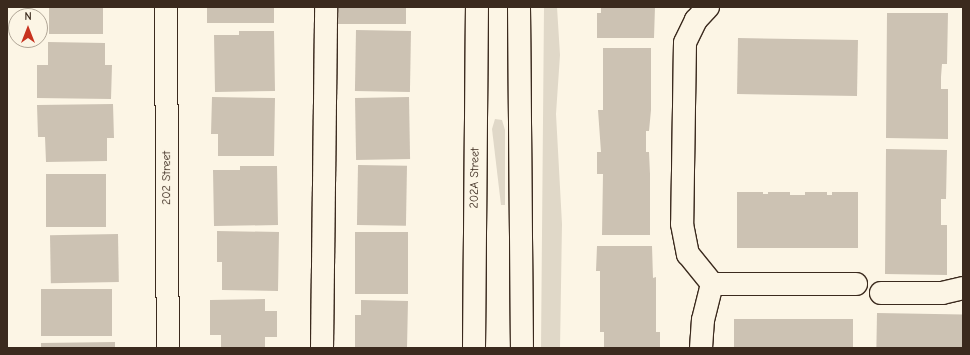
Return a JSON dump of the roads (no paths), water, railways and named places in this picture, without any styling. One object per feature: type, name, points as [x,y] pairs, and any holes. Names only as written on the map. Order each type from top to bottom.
[{"type":"main road","name":"202 Street","points":[[166,7],[168,348]]},
{"type":"main road","points":[[322,348],[326,7]]},
{"type":"main road","name":"202A Street","points":[[474,348],[477,7]]},
{"type":"main road","points":[[519,7],[522,348]]},
{"type":"main road","points":[[708,7],[696,20],[685,43],[682,224],[688,254],[712,284]]},
{"type":"main road","points":[[712,284],[856,284]]},
{"type":"main road","points":[[701,348],[703,320],[712,284]]},
{"type":"main road","points":[[881,293],[942,293],[963,288]]}]
